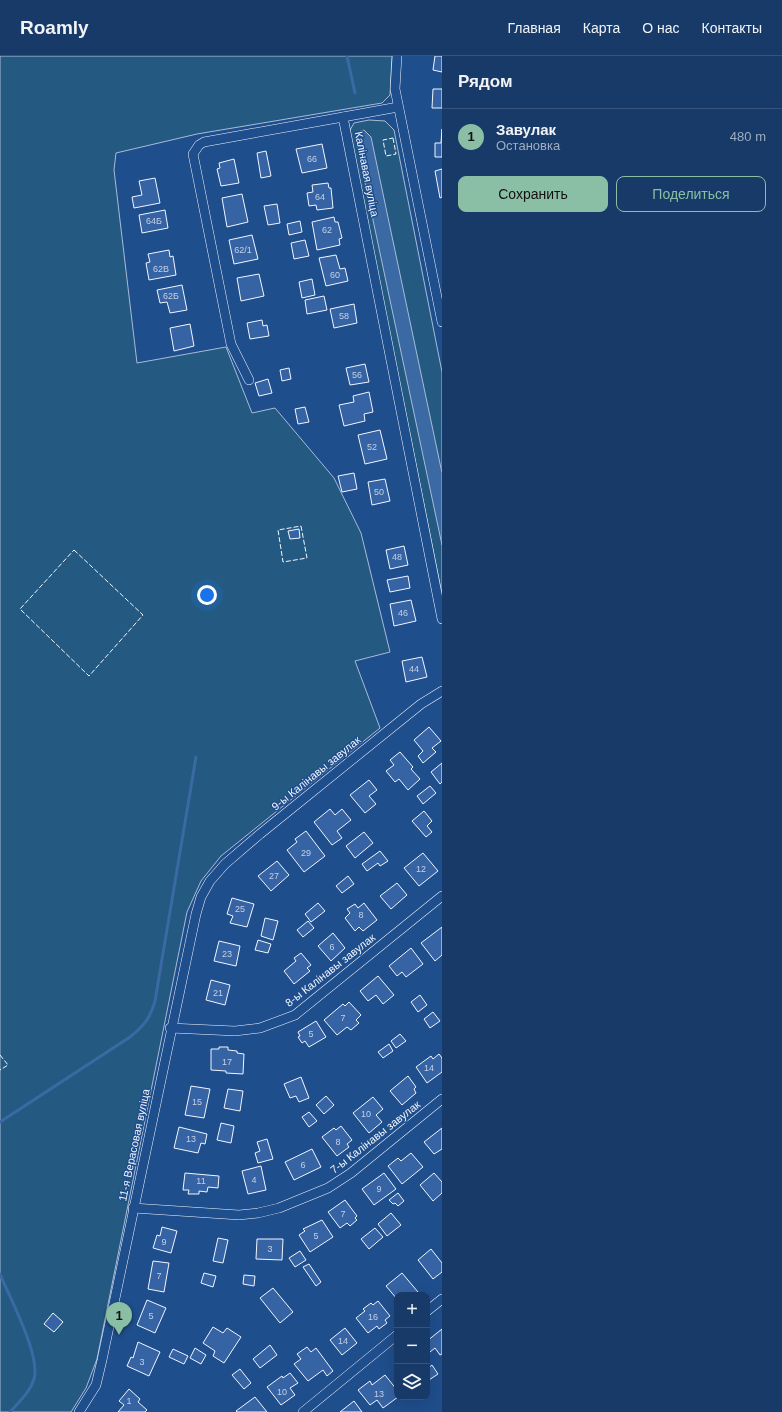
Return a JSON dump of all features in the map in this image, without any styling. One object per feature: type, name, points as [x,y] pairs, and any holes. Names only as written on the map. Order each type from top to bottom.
[{"type":"street","points":[[397,56],[395,89],[398,107],[442,322]]},
{"type":"street","points":[[249,380],[231,344],[194,154],[199,145],[204,142],[398,107]]},
{"type":"street","name":"Калінавая вуліца","points":[[343,117],[442,619]]},
{"type":"street","name":"9-ы Калінавы завулак","points":[[210,881],[225,864],[260,834],[421,704],[442,692]]},
{"type":"street","name":"11-я Верасовая вуліца","points":[[79,1412],[96,1385],[114,1309],[170,1028],[196,914],[201,897],[210,881]]},
{"type":"street","name":"8-ы Калінавы завулак","points":[[170,1028],[235,1031],[247,1030],[260,1028],[295,1015],[442,896]]},
{"type":"street","name":"7-ы Калінавы завулак","points":[[133,1208],[239,1214],[258,1214],[279,1208],[328,1188],[351,1173],[442,1099]]},
{"type":"street","points":[[430,1308],[442,1298]]},
{"type":"street","points":[[303,1412],[394,1337]]},
{"type":"shaded area","points":[[0,56],[392,56],[390,95],[382,103],[197,134],[116,153],[114,170],[137,363],[226,347],[252,413],[275,408],[334,478],[361,533],[390,652],[355,661],[380,728],[221,856],[201,881],[187,912],[97,1359],[86,1388],[71,1412],[0,1412]]},
{"type":"shaded area","points":[[369,120],[385,121],[394,130],[442,372],[442,594],[349,132],[354,123]]},
{"type":"shaded area","points":[[364,130],[371,137],[442,473],[442,545],[356,140],[358,132]]},
{"type":"building","points":[[435,56],[442,56],[442,72],[433,70]]},
{"type":"building","points":[[433,89],[442,89],[442,108],[432,108]]},
{"type":"building","points":[[442,129],[442,157],[435,157],[435,143],[441,143]]},
{"type":"building","points":[[322,144],[327,168],[302,173],[296,149]]},
{"type":"building","points":[[266,151],[271,176],[261,178],[257,153]]},
{"type":"building","points":[[234,159],[239,183],[221,186],[217,169],[220,168],[219,163]]},
{"type":"building","points":[[442,169],[442,197],[440,198],[435,171]]},
{"type":"building","points":[[155,178],[160,203],[134,208],[132,197],[142,195],[139,181]]},
{"type":"building","points":[[328,183],[329,188],[331,188],[333,208],[317,210],[316,205],[309,206],[307,193],[313,192],[312,185]]},
{"type":"building","points":[[242,194],[248,222],[227,227],[222,198]]},
{"type":"building","points":[[277,204],[280,223],[268,225],[264,206]]},
{"type":"building","points":[[165,210],[168,228],[142,233],[139,215]]},
{"type":"building","points":[[334,217],[335,222],[338,222],[342,238],[339,239],[340,245],[317,250],[312,222]]},
{"type":"building","points":[[300,221],[302,232],[289,235],[287,224]]},
{"type":"building","points":[[252,235],[258,259],[234,264],[229,240]]},
{"type":"building","points":[[305,240],[309,256],[294,259],[291,243]]},
{"type":"building","points":[[169,250],[170,257],[173,256],[176,275],[149,280],[146,263],[150,262],[148,254]]},
{"type":"building","points":[[336,255],[340,269],[345,268],[348,281],[326,286],[319,258]]},
{"type":"building","points":[[259,274],[264,296],[241,301],[237,278]]},
{"type":"building","points":[[312,279],[315,295],[302,298],[299,282]]},
{"type":"building","points":[[182,285],[187,310],[170,313],[167,302],[160,303],[157,290]]},
{"type":"building","points":[[324,296],[327,310],[307,314],[305,300]]},
{"type":"building","points":[[354,304],[357,323],[334,328],[330,309]]},
{"type":"building","points":[[262,320],[263,326],[267,325],[269,336],[250,339],[247,323]]},
{"type":"building","points":[[190,324],[194,346],[174,351],[170,328]]},
{"type":"building","points":[[365,364],[369,382],[350,385],[346,368]]},
{"type":"building","points":[[289,368],[291,379],[282,381],[280,370]]},
{"type":"building","points":[[268,379],[272,393],[259,396],[255,383]]},
{"type":"building","points":[[369,392],[373,412],[364,414],[365,421],[344,426],[339,405],[354,402],[353,396]]},
{"type":"building","points":[[305,407],[309,422],[298,424],[295,409]]},
{"type":"building","points":[[380,430],[387,459],[365,464],[358,435]]},
{"type":"building","points":[[354,473],[357,489],[342,492],[338,476]]},
{"type":"building","points":[[385,479],[390,501],[372,505],[368,482]]},
{"type":"building","points":[[299,529],[300,538],[290,539],[288,531]]},
{"type":"building","points":[[404,546],[408,565],[390,569],[386,550]]},
{"type":"building","points":[[408,576],[410,588],[390,592],[387,580]]},
{"type":"building","points":[[411,600],[416,621],[394,626],[390,604]]},
{"type":"building","points":[[422,657],[427,677],[406,682],[402,661]]},
{"type":"building","points":[[429,727],[441,741],[432,748],[436,752],[423,763],[418,756],[423,751],[414,740]]},
{"type":"building","points":[[400,752],[413,767],[411,769],[420,779],[408,790],[399,779],[395,782],[386,771],[394,765],[390,760]]},
{"type":"building","points":[[442,763],[442,782],[440,784],[431,772]]},
{"type":"building","points":[[369,780],[377,790],[369,796],[376,804],[365,813],[350,795]]},
{"type":"building","points":[[430,786],[436,793],[423,804],[417,796]]},
{"type":"building","points":[[330,809],[335,815],[342,809],[351,820],[337,831],[342,838],[332,845],[314,822]]},
{"type":"building","points":[[424,811],[432,821],[427,826],[432,832],[426,837],[412,821]]},
{"type":"building","points":[[306,831],[325,856],[304,872],[287,850],[297,842],[295,839]]},
{"type":"building","points":[[364,832],[373,843],[355,858],[346,846]]},
{"type":"building","points":[[380,851],[388,861],[380,866],[378,863],[367,871],[362,864]]},
{"type":"building","points":[[423,853],[438,871],[419,886],[404,868]]},
{"type":"building","points":[[277,861],[289,875],[271,891],[258,876]]},
{"type":"building","points":[[348,876],[354,884],[342,893],[336,886]]},
{"type":"building","points":[[397,883],[407,895],[391,909],[380,896]]},
{"type":"building","points":[[232,898],[254,904],[247,927],[230,923],[233,916],[227,914]]},
{"type":"building","points":[[318,903],[325,911],[311,922],[305,914]]},
{"type":"building","points":[[364,903],[377,920],[363,931],[359,927],[355,931],[345,918],[350,913],[347,909],[355,904],[358,908]]},
{"type":"building","points":[[265,918],[278,921],[273,940],[261,936]]},
{"type":"building","points":[[308,921],[314,928],[303,937],[297,930]]},
{"type":"building","points":[[442,927],[442,955],[435,961],[421,943]]},
{"type":"building","points":[[333,933],[345,948],[331,961],[318,946]]},
{"type":"building","points":[[258,940],[271,944],[268,953],[255,950]]},
{"type":"building","points":[[219,941],[240,946],[236,966],[214,961]]},
{"type":"building","points":[[411,948],[423,964],[406,977],[402,972],[397,976],[389,966]]},
{"type":"building","points":[[301,953],[311,965],[307,968],[310,971],[294,984],[284,971],[296,961],[294,958]]},
{"type":"building","points":[[378,976],[394,995],[383,1004],[376,995],[368,1001],[360,991]]},
{"type":"building","points":[[211,980],[230,985],[225,1005],[206,1000]]},
{"type":"building","points":[[420,995],[427,1005],[418,1012],[411,1002]]},
{"type":"building","points":[[349,1002],[361,1015],[356,1020],[359,1023],[351,1030],[347,1027],[337,1035],[324,1020],[343,1004],[345,1006]]},
{"type":"building","points":[[433,1012],[440,1021],[430,1028],[424,1019]]},
{"type":"building","points":[[316,1021],[326,1037],[309,1047],[305,1041],[302,1043],[298,1037],[300,1036],[298,1032]]},
{"type":"building","points":[[400,1034],[406,1041],[396,1048],[391,1041]]},
{"type":"building","points":[[389,1044],[393,1051],[383,1058],[378,1052]]},
{"type":"building","points":[[219,1047],[228,1047],[228,1050],[237,1051],[237,1053],[244,1054],[243,1074],[211,1070],[211,1049],[219,1049]]},
{"type":"building","points":[[439,1054],[442,1058],[442,1072],[427,1083],[416,1067],[431,1056],[433,1059]]},
{"type":"building","points":[[408,1076],[416,1087],[414,1089],[416,1093],[402,1105],[390,1091]]},
{"type":"building","points":[[301,1077],[309,1098],[299,1102],[296,1096],[290,1098],[284,1084]]},
{"type":"building","points":[[191,1086],[210,1089],[204,1118],[185,1115]]},
{"type":"building","points":[[228,1089],[243,1091],[240,1111],[224,1108]]},
{"type":"building","points":[[326,1096],[334,1105],[324,1114],[316,1105]]},
{"type":"building","points":[[373,1097],[383,1109],[376,1115],[382,1122],[369,1133],[353,1113]]},
{"type":"building","points":[[309,1112],[317,1121],[309,1127],[302,1117]]},
{"type":"building","points":[[221,1123],[234,1126],[231,1143],[217,1140]]},
{"type":"building","points":[[341,1126],[352,1140],[347,1144],[349,1147],[337,1156],[322,1137],[334,1128],[336,1130]]},
{"type":"building","points":[[179,1127],[207,1134],[205,1144],[201,1143],[198,1153],[174,1148]]},
{"type":"building","points":[[442,1128],[442,1149],[434,1154],[424,1142]]},
{"type":"building","points":[[267,1139],[273,1159],[258,1163],[255,1153],[260,1151],[257,1142]]},
{"type":"building","points":[[312,1149],[321,1167],[294,1180],[285,1162]]},
{"type":"building","points":[[411,1153],[423,1167],[402,1184],[388,1166],[398,1158],[401,1161]]},
{"type":"building","points":[[261,1166],[266,1190],[248,1194],[242,1171]]},
{"type":"building","points":[[185,1173],[219,1176],[218,1188],[208,1187],[207,1192],[199,1191],[199,1194],[188,1194],[189,1190],[183,1190]]},
{"type":"building","points":[[384,1173],[396,1189],[374,1205],[362,1189]]},
{"type":"building","points":[[434,1173],[442,1182],[442,1193],[433,1201],[420,1185]]},
{"type":"building","points":[[398,1193],[404,1201],[398,1206],[389,1200]]},
{"type":"building","points":[[345,1200],[357,1216],[355,1218],[357,1220],[350,1226],[347,1223],[340,1228],[328,1212]]},
{"type":"building","points":[[391,1213],[401,1225],[387,1236],[378,1224]]},
{"type":"building","points":[[322,1220],[333,1237],[310,1252],[299,1235],[305,1231],[303,1229]]},
{"type":"building","points":[[162,1227],[177,1231],[171,1253],[153,1248],[157,1235],[160,1236]]},
{"type":"building","points":[[375,1228],[383,1237],[369,1249],[361,1239]]},
{"type":"building","points":[[218,1238],[228,1240],[223,1263],[213,1261]]},
{"type":"building","points":[[257,1239],[283,1239],[282,1260],[256,1259]]},
{"type":"building","points":[[431,1249],[442,1263],[442,1272],[433,1279],[418,1260]]},
{"type":"building","points":[[300,1251],[306,1260],[295,1267],[289,1258]]},
{"type":"building","points":[[153,1261],[169,1263],[164,1292],[148,1289]]},
{"type":"building","points":[[309,1264],[321,1282],[316,1286],[303,1267]]},
{"type":"building","points":[[204,1273],[216,1276],[213,1287],[201,1283]]},
{"type":"building","points":[[402,1273],[418,1292],[394,1292],[394,1295],[386,1286]]},
{"type":"building","points":[[244,1275],[255,1276],[254,1286],[243,1284]]},
{"type":"building","points":[[273,1288],[293,1312],[280,1323],[260,1298]]},
{"type":"building","points":[[147,1300],[166,1308],[155,1333],[137,1325]]},
{"type":"building","points":[[378,1301],[390,1316],[385,1320],[387,1323],[379,1329],[377,1326],[368,1333],[356,1318],[365,1311],[363,1309],[371,1303],[373,1305]]},
{"type":"building","points":[[53,1313],[63,1322],[54,1332],[44,1324]]},
{"type":"building","points":[[213,1327],[223,1333],[227,1328],[241,1337],[224,1363],[213,1356],[215,1351],[203,1343]]},
{"type":"building","points":[[345,1328],[357,1343],[342,1355],[330,1340]]},
{"type":"building","points":[[442,1329],[442,1354],[440,1355],[435,1348],[430,1352],[430,1339]]},
{"type":"building","points":[[138,1342],[160,1352],[149,1376],[127,1366],[131,1357],[133,1358]]},
{"type":"building","points":[[270,1345],[277,1355],[260,1368],[253,1359]]},
{"type":"building","points":[[307,1347],[311,1352],[316,1348],[333,1371],[327,1376],[323,1370],[308,1381],[294,1364],[301,1359],[297,1354]]},
{"type":"building","points":[[195,1348],[206,1355],[201,1364],[190,1358]]},
{"type":"building","points":[[173,1349],[188,1356],[184,1364],[169,1357]]},
{"type":"building","points":[[432,1365],[438,1374],[430,1379],[430,1367]]},
{"type":"building","points":[[240,1369],[251,1383],[244,1389],[232,1375]]},
{"type":"building","points":[[290,1373],[298,1383],[290,1388],[295,1395],[281,1405],[267,1387],[282,1376],[283,1378]]},
{"type":"building","points":[[385,1375],[394,1386],[394,1400],[383,1408],[377,1400],[370,1405],[358,1390],[370,1381],[372,1385]]},
{"type":"building","points":[[129,1389],[140,1399],[138,1402],[147,1410],[145,1412],[118,1412],[124,1405],[119,1401]]},
{"type":"building","points":[[255,1397],[267,1412],[236,1411]]},
{"type":"building","points":[[354,1401],[362,1412],[340,1412]]},
{"type":"waterway","points":[[347,56],[355,93]]},
{"type":"waterway","points":[[0,1122],[130,1037],[149,1017],[155,1001],[196,757]]},
{"type":"waterway","points":[[0,1274],[29,1342],[35,1369],[34,1379],[30,1388],[10,1412]]},
{"type":"fence","points":[[393,138],[396,154],[386,156],[383,140],[393,138]]},
{"type":"fence","points":[[301,526],[307,558],[283,562],[278,530],[301,526]]},
{"type":"fence","points":[[74,550],[143,615],[89,676],[20,609],[74,550]]},
{"type":"fence","points":[[0,1055],[8,1065],[0,1070]]},
{"type":"place","name":"Завулак","points":[[119,1335]]}]
